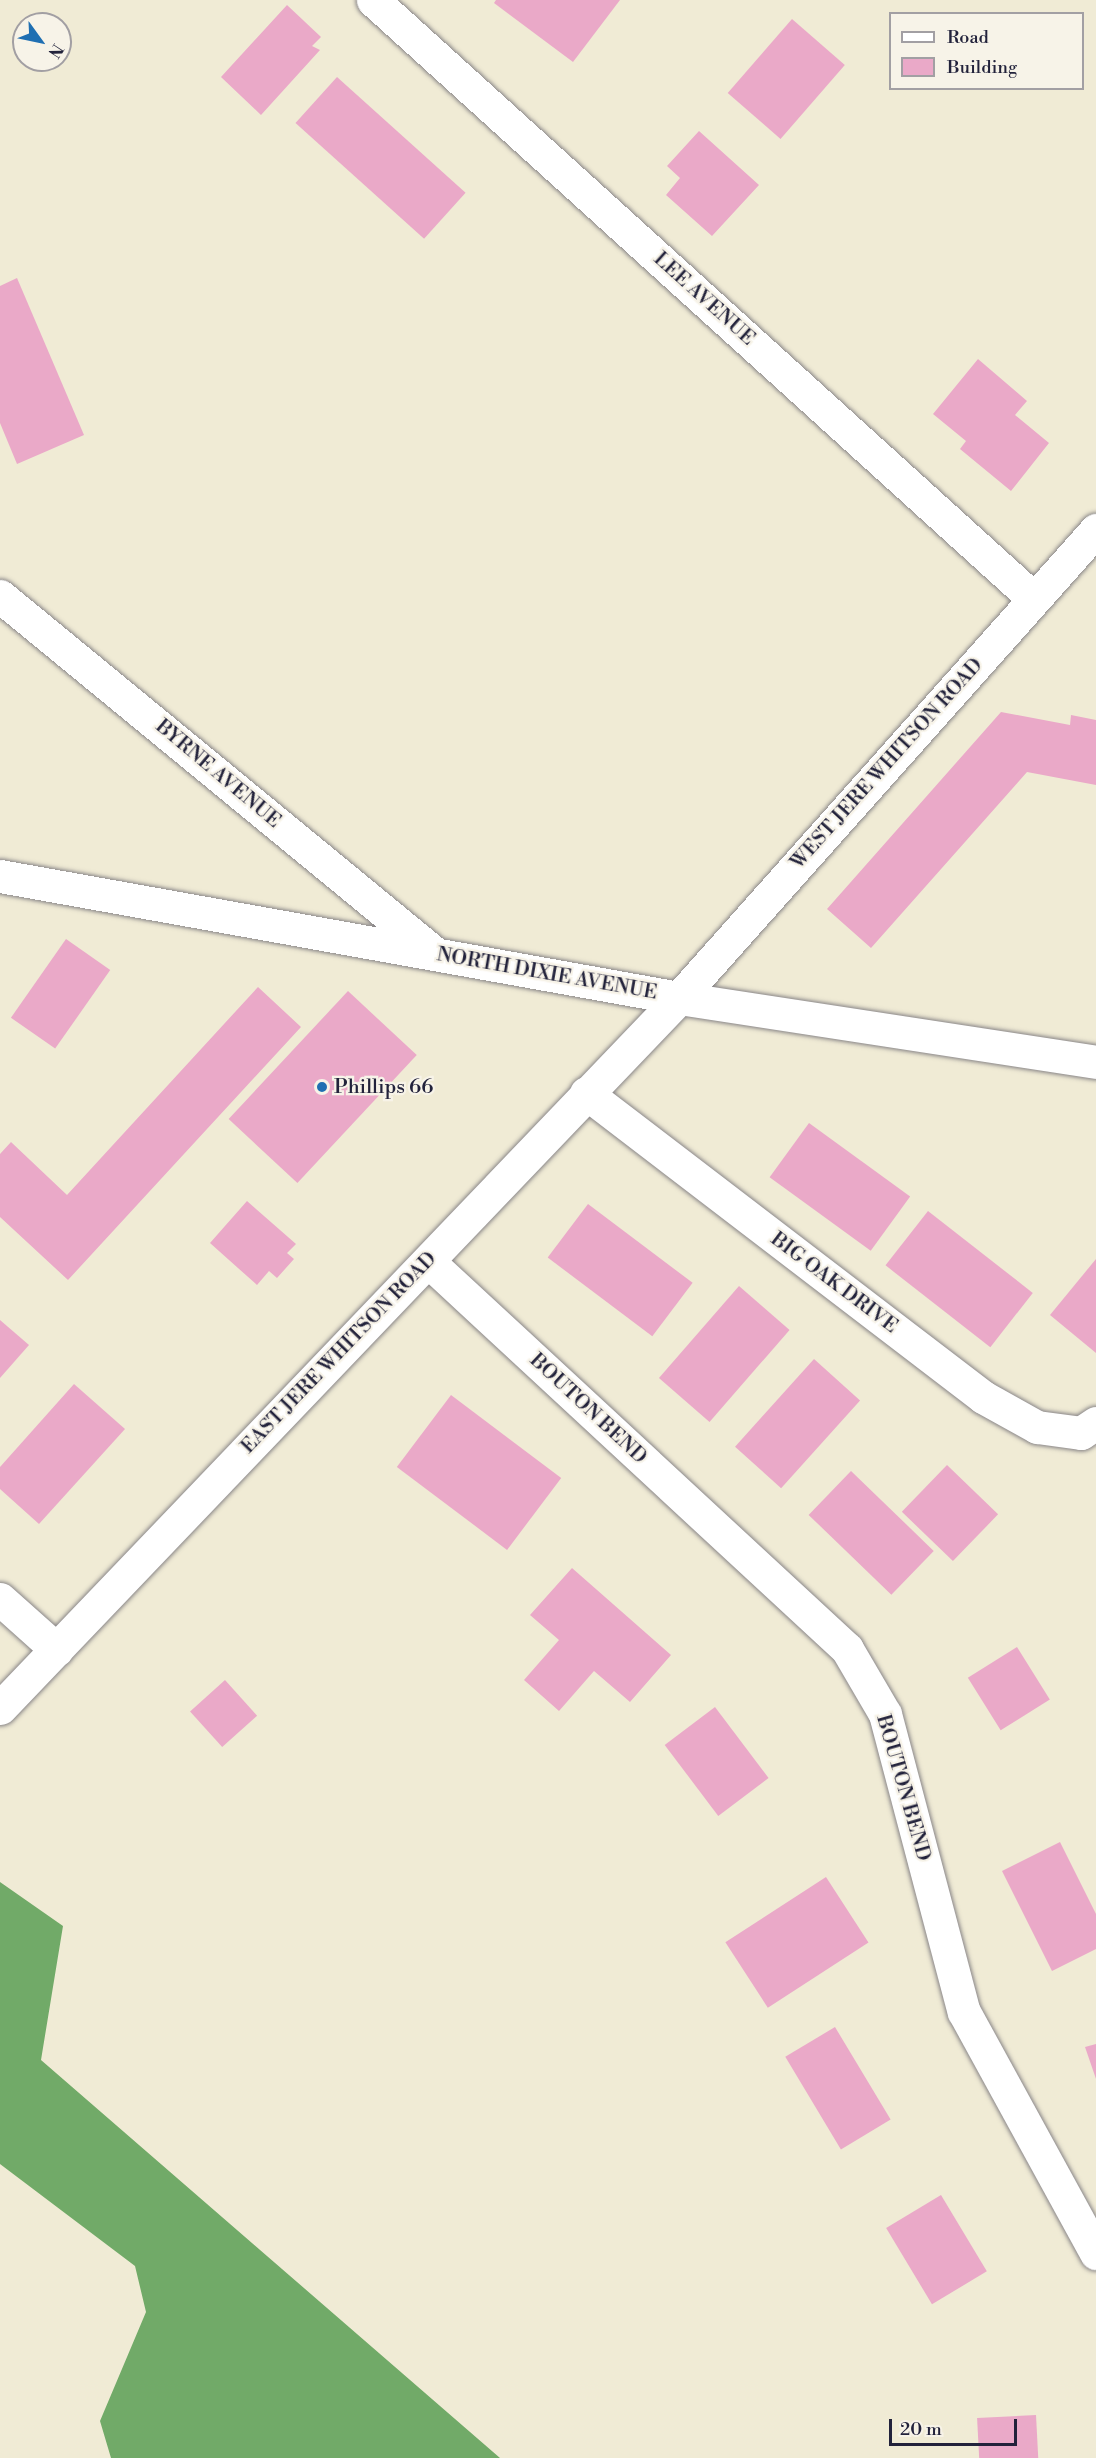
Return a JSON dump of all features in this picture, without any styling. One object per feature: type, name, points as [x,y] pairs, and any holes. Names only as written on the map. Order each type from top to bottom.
[{"type":"street","name":"LEE AVENUE","points":[[373,0],[1034,599]]},
{"type":"street","name":"WEST JERE WHITSON ROAD","points":[[679,998],[1096,530]]},
{"type":"street","name":"BYRNE AVENUE","points":[[0,596],[434,953]]},
{"type":"street","name":"NORTH DIXIE AVENUE","points":[[0,876],[679,998],[1096,1062]]},
{"type":"street","name":"EAST JERE WHITSON ROAD","points":[[0,1708],[679,998]]},
{"type":"street","name":"BIG OAK DRIVE","points":[[586,1093],[982,1397],[1037,1427],[1080,1433],[1096,1423]]},
{"type":"street","name":"BOUTON BEND","points":[[428,1261],[847,1649],[885,1714],[964,2012],[1096,2253]]},
{"type":"street","points":[[0,1599],[57,1650]]},
{"type":"green space","points":[[0,1882],[63,1926],[41,2060],[500,2458],[111,2458],[100,2421],[146,2312],[135,2266],[0,2164]]},
{"type":"building","points":[[496,0],[620,0],[573,62],[494,3]]},
{"type":"building","points":[[287,5],[321,37],[312,46],[320,50],[261,115],[221,77]]},
{"type":"building","points":[[792,19],[845,65],[781,139],[728,93]]},
{"type":"building","points":[[337,77],[466,193],[424,239],[296,123]]},
{"type":"building","points":[[699,131],[759,185],[712,236],[666,195],[680,178],[667,166]]},
{"type":"building","points":[[17,278],[84,435],[17,464],[0,423],[0,286]]},
{"type":"building","points":[[978,359],[1027,401],[1015,415],[1049,443],[1011,491],[960,449],[966,441],[933,414]]},
{"type":"building","points":[[1001,712],[1070,725],[1071,715],[1096,720],[1096,785],[1027,772],[871,948],[827,909]]},
{"type":"building","points":[[66,939],[110,970],[55,1049],[11,1018]]},
{"type":"building","points":[[258,987],[301,1027],[68,1280],[0,1217],[0,1154],[11,1142],[67,1195]]},
{"type":"building","name":"Phillips 66","points":[[348,991],[417,1055],[297,1183],[229,1119]]},
{"type":"building","points":[[809,1123],[910,1196],[871,1251],[770,1177]]},
{"type":"building","points":[[247,1201],[296,1244],[287,1253],[294,1259],[277,1278],[269,1271],[257,1285],[210,1243]]},
{"type":"building","points":[[588,1204],[693,1283],[652,1336],[548,1258]]},
{"type":"building","points":[[928,1211],[1033,1293],[990,1347],[886,1265]]},
{"type":"building","points":[[1096,1259],[1096,1353],[1050,1315]]},
{"type":"building","points":[[739,1286],[790,1330],[710,1422],[659,1378]]},
{"type":"building","points":[[0,1320],[29,1345],[0,1378]]},
{"type":"building","points":[[814,1359],[860,1400],[781,1488],[735,1447]]},
{"type":"building","points":[[74,1384],[125,1429],[39,1524],[0,1489],[0,1467]]},
{"type":"building","points":[[451,1395],[561,1478],[507,1550],[397,1467]]},
{"type":"building","points":[[947,1465],[998,1514],[953,1561],[902,1512]]},
{"type":"building","points":[[851,1471],[934,1551],[891,1595],[809,1515]]},
{"type":"building","points":[[572,1568],[671,1655],[630,1702],[594,1671],[559,1711],[524,1680],[559,1640],[530,1615]]},
{"type":"building","points":[[1017,1647],[1050,1700],[1001,1730],[968,1678]]},
{"type":"building","points":[[225,1680],[257,1716],[222,1747],[190,1711]]},
{"type":"building","points":[[715,1707],[769,1778],[718,1816],[665,1745]]},
{"type":"building","points":[[1060,1842],[1096,1914],[1096,1949],[1052,1971],[1002,1871]]},
{"type":"building","points":[[826,1877],[868,1942],[768,2008],[725,1942]]},
{"type":"building","points":[[835,2027],[891,2120],[841,2149],[785,2057]]},
{"type":"building","points":[[1096,2044],[1096,2079],[1085,2047]]},
{"type":"building","points":[[941,2195],[987,2271],[932,2304],[886,2228]]},
{"type":"building","points":[[1036,2415],[1038,2458],[979,2458],[977,2418]]},
{"type":"place","name":"Phillips 66","points":[[322,1087]]}]
